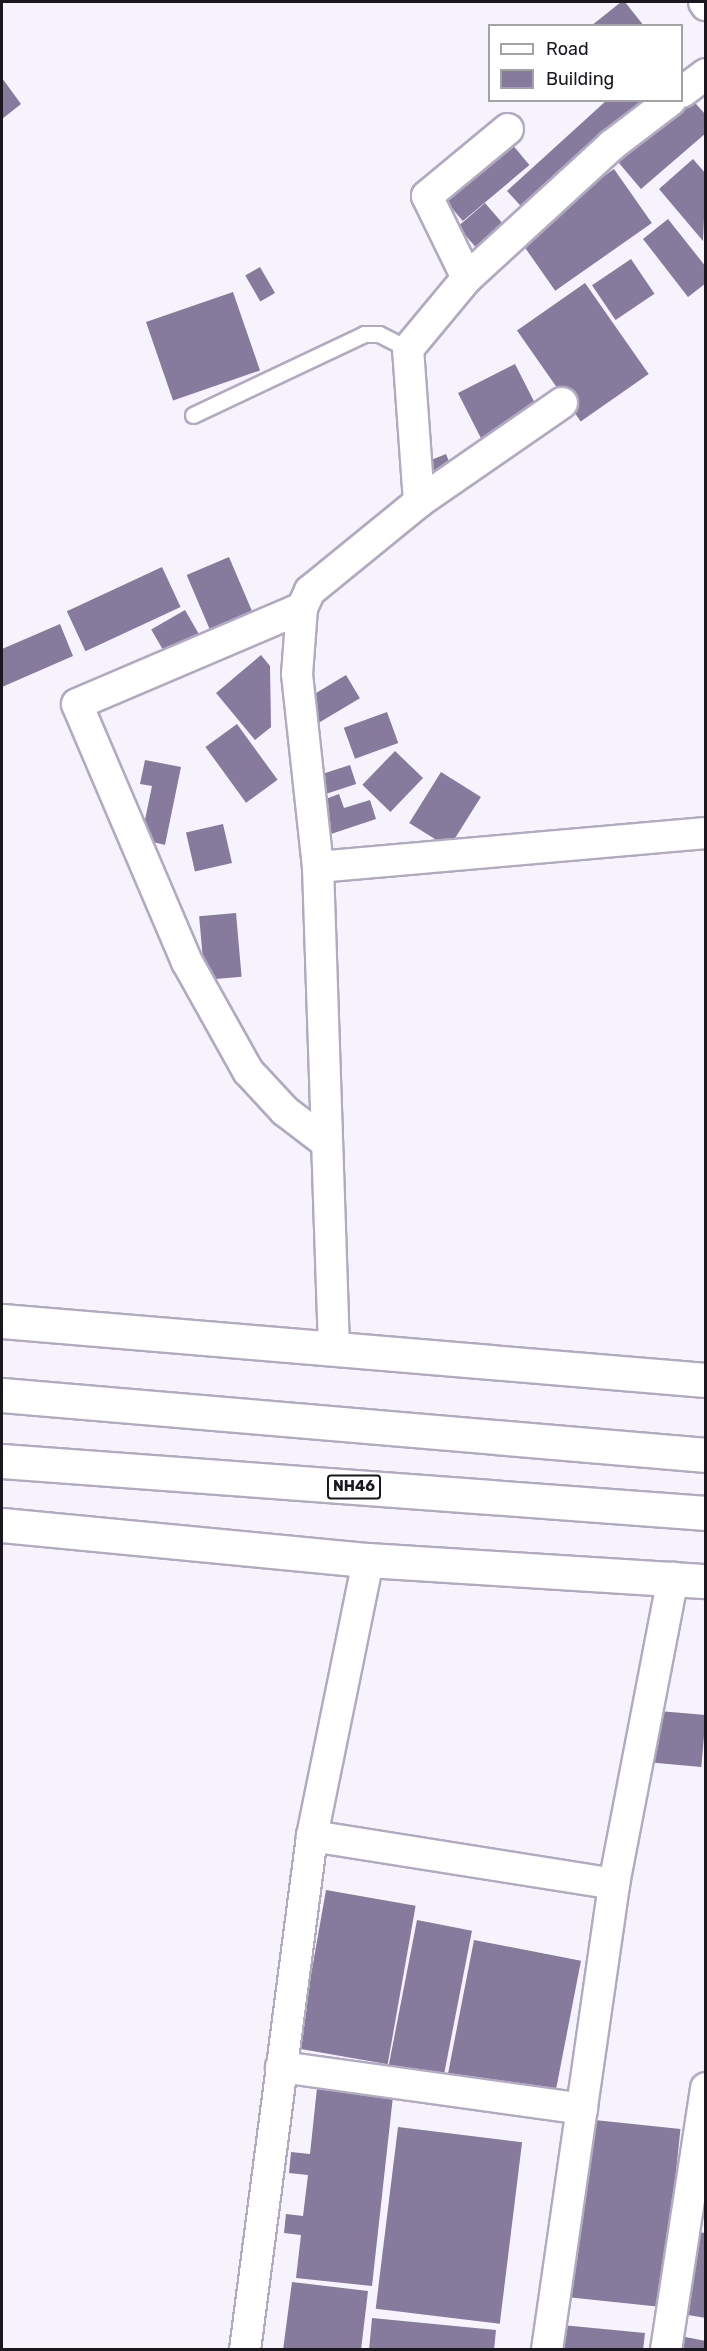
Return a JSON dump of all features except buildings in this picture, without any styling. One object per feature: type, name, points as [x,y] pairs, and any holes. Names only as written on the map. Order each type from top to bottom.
[{"type":"street","points":[[683,90],[705,74]]},
{"type":"street","points":[[419,502],[408,349],[467,278],[612,146],[668,102]]},
{"type":"street","points":[[467,278],[427,196],[508,129]]},
{"type":"street","points":[[334,1345],[318,867],[297,674],[302,608],[310,591],[419,502],[562,404]]},
{"type":"street","points":[[302,608],[77,704],[187,962],[248,1071],[285,1111],[327,1143]]},
{"type":"street","points":[[318,867],[705,833]]},
{"type":"street","points":[[2,1321],[334,1345],[705,1380]]},
{"type":"street","points":[[2,1395],[705,1455]]},
{"type":"street","name":"NH46","points":[[2,1461],[705,1513]]},
{"type":"street","points":[[2,1524],[368,1560],[705,1581]]},
{"type":"street","points":[[245,2349],[312,1836],[368,1560]]},
{"type":"street","points":[[547,2349],[614,1884],[673,1578]]},
{"type":"street","points":[[312,1836],[614,1884]]},
{"type":"street","points":[[281,2067],[582,2109]]},
{"type":"street","points":[[666,2349],[701,2150],[705,2088]]},
{"type":"lane","points":[[193,415],[364,334],[379,334],[408,349]]}]
